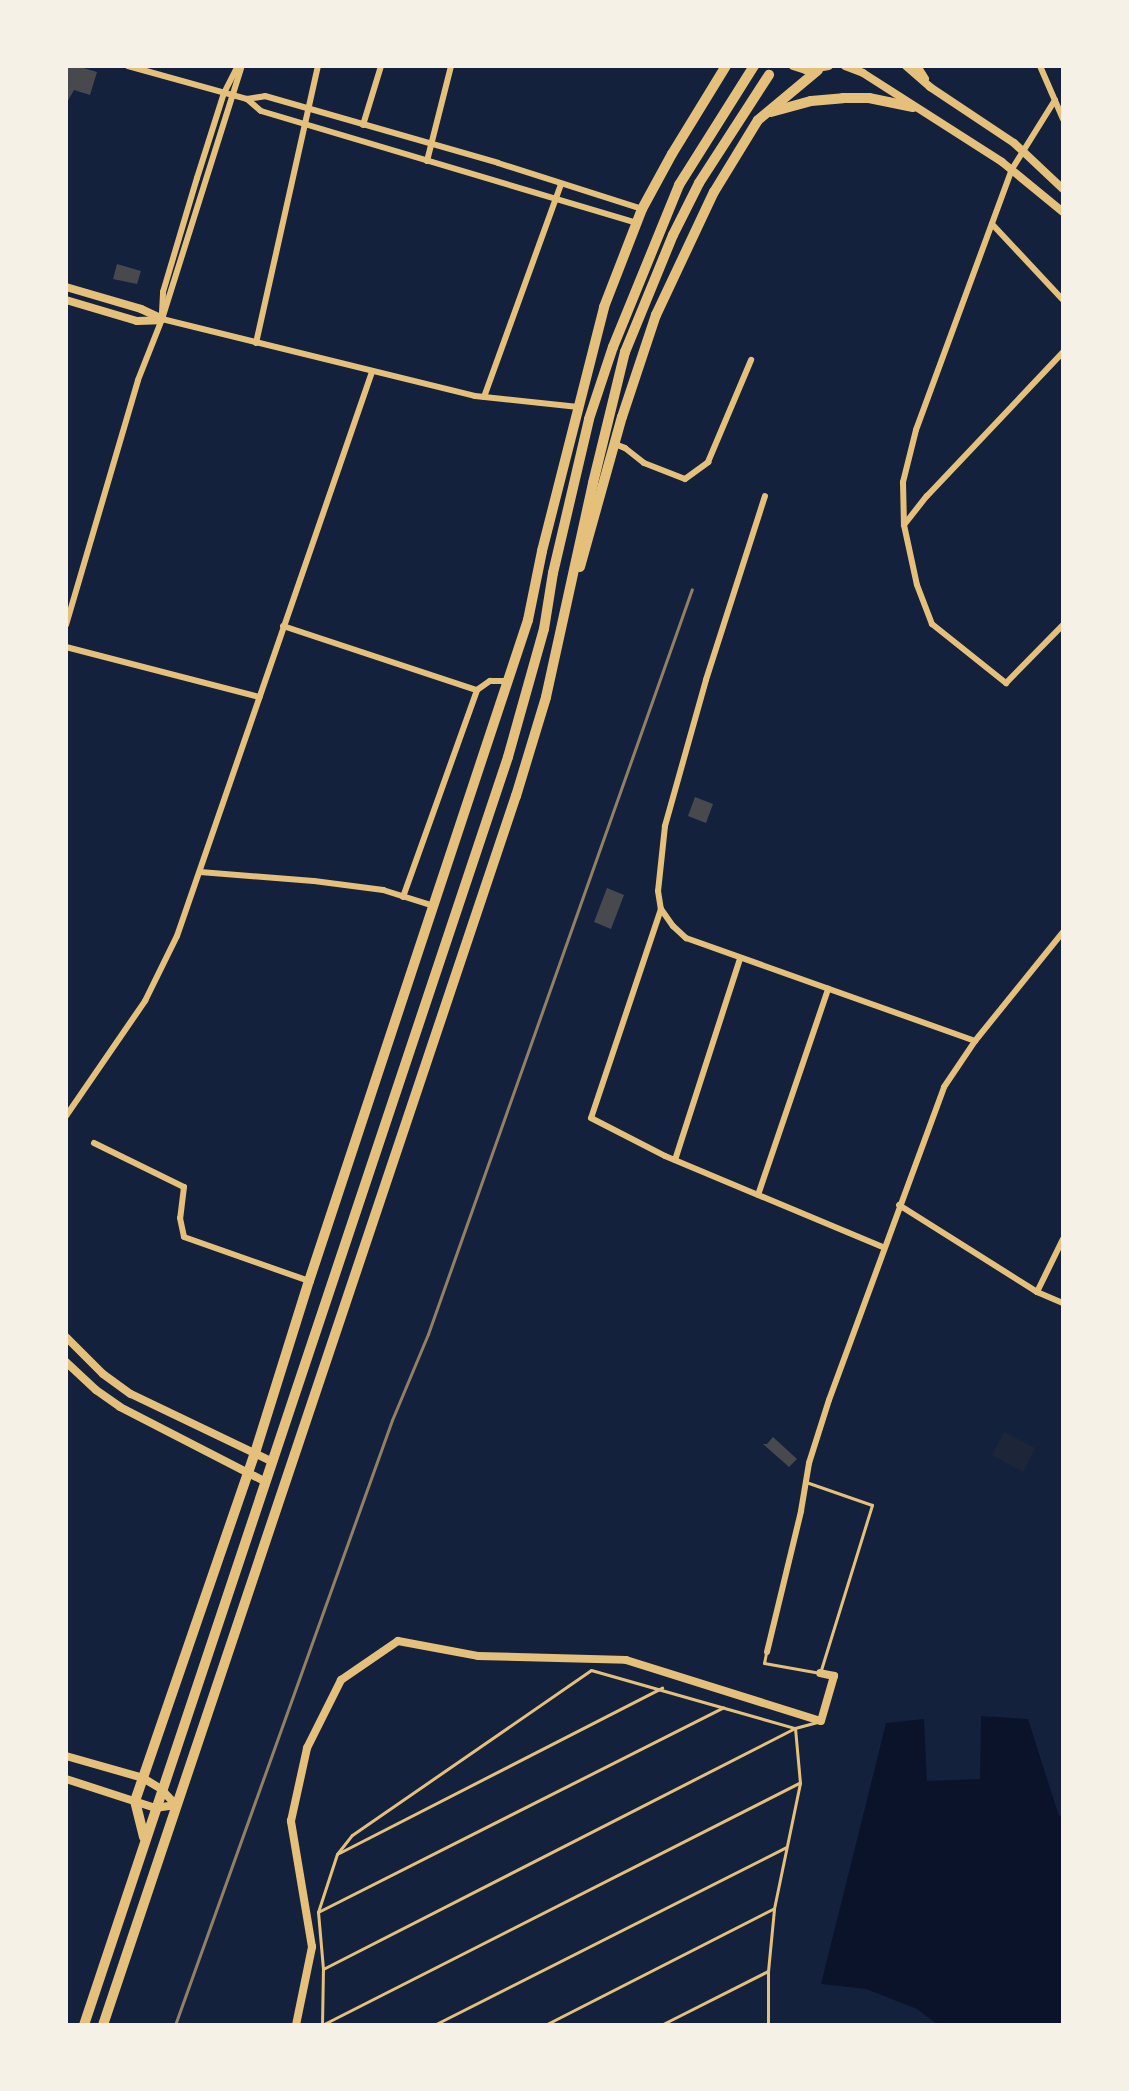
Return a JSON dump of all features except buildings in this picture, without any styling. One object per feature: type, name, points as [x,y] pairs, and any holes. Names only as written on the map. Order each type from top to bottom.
[{"type":"highway","points":[[144,1837],[135,1801],[255,1453],[309,1281],[528,620],[542,551],[604,307],[642,209],[672,154],[726,66]]},
{"type":"highway","points":[[84,2025],[144,1837],[266,1482],[526,698],[544,628],[589,419],[613,347],[679,185],[754,66]]},
{"type":"highway","points":[[563,619],[588,544],[615,444],[656,315],[714,192],[758,120],[818,70]]},
{"type":"highway","points":[[103,2025],[516,796],[546,697],[626,352],[673,235],[699,183],[768,75]]},
{"type":"highway","points":[[758,120],[771,111],[791,105],[843,98],[868,98],[912,107]]},
{"type":"main road","points":[[793,66],[818,70],[829,66]]},
{"type":"main road","points":[[845,66],[863,73],[912,107],[1012,169],[1063,212]]},
{"type":"main road","points":[[906,66],[930,87],[1022,151],[1063,189]]},
{"type":"main road","points":[[917,66],[930,87]]},
{"type":"street","points":[[128,66],[248,99],[266,96],[432,144],[642,209]]},
{"type":"street","points":[[162,320],[163,292],[224,93],[240,66]]},
{"type":"street","points":[[66,625],[138,380],[162,320],[235,96],[240,66]]},
{"type":"street","points":[[256,343],[318,66]]},
{"type":"street","points":[[363,125],[381,66]]},
{"type":"street","points":[[427,162],[451,66]]},
{"type":"street","points":[[1040,66],[1063,119]]},
{"type":"street","points":[[248,99],[261,111],[637,223]]},
{"type":"street","points":[[1055,100],[1012,169],[916,430],[903,482],[904,525],[917,585],[932,624],[1006,684],[1063,625]]},
{"type":"street","points":[[484,397],[561,184]]},
{"type":"street","points":[[992,224],[1063,300]]},
{"type":"street","points":[[66,287],[141,309],[162,320],[372,372],[484,397],[578,407]]},
{"type":"street","points":[[66,300],[137,321],[162,320]]},
{"type":"street","points":[[904,525],[927,496],[1063,352]]},
{"type":"street","points":[[615,444],[625,448],[644,463],[685,479],[708,462],[751,360]]},
{"type":"street","points":[[66,1116],[145,1001],[177,936],[372,372]]},
{"type":"street","points":[[765,496],[706,680],[665,826],[658,891],[661,909],[673,926],[686,938],[975,1041]]},
{"type":"street","points":[[284,626],[477,690]]},
{"type":"street","points":[[66,647],[260,697]]},
{"type":"street","points":[[403,897],[477,690],[490,681],[508,681]]},
{"type":"street","points":[[200,872],[314,881],[383,890],[434,907]]},
{"type":"street","points":[[661,909],[591,1118],[675,1160],[883,1247]]},
{"type":"street","points":[[767,1652],[804,1495],[809,1463],[883,1247],[944,1087],[975,1041],[1063,932]]},
{"type":"street","points":[[675,1160],[740,959]]},
{"type":"street","points":[[758,1195],[828,989]]},
{"type":"street","points":[[94,1143],[184,1186],[185,1195],[180,1218],[184,1237],[309,1281]]},
{"type":"street","points":[[899,1205],[1037,1292],[1063,1303]]},
{"type":"street","points":[[1037,1292],[1063,1239]]},
{"type":"street","points":[[66,1337],[104,1374],[131,1394],[273,1461]]},
{"type":"street","points":[[66,1362],[96,1390],[120,1407],[266,1482]]},
{"type":"street","points":[[296,2025],[312,1947],[291,1821],[307,1748],[341,1680],[398,1641],[478,1656],[626,1660],[821,1721],[834,1676],[820,1673]]},
{"type":"street","points":[[66,1756],[143,1778],[161,1789],[176,1805]]},
{"type":"street","points":[[66,1779],[155,1808],[176,1805]]},
{"type":"lane","points":[[767,1652],[764,1663],[820,1673],[872,1505],[806,1482]]},
{"type":"lane","points":[[795,1728],[662,1688],[591,1670],[352,1835],[337,1854],[318,1912],[322,1970],[322,2025],[800,1783]]},
{"type":"lane","points":[[337,1854],[662,1688]]},
{"type":"lane","points":[[318,1912],[724,1707]]},
{"type":"lane","points":[[322,1970],[795,1728],[821,1721]]},
{"type":"lane","points":[[768,2025],[768,1971],[774,1909],[800,1783],[795,1728]]},
{"type":"lane","points":[[434,2025],[787,1847]]},
{"type":"lane","points":[[545,2025],[774,1909]]},
{"type":"lane","points":[[661,2025],[768,1971]]},
{"type":"shaded area","points":[[1004,1432],[1035,1448],[1023,1472],[992,1455]]},
{"type":"shaded area","points":[[981,1716],[1028,1719],[1059,1816],[1063,1815],[1063,2025],[938,2025],[917,2009],[866,1989],[821,1984],[886,1723],[924,1719],[927,1781],[980,1779]]},
{"type":"railway","points":[[175,2025],[392,1420],[428,1334],[692,589]]}]
